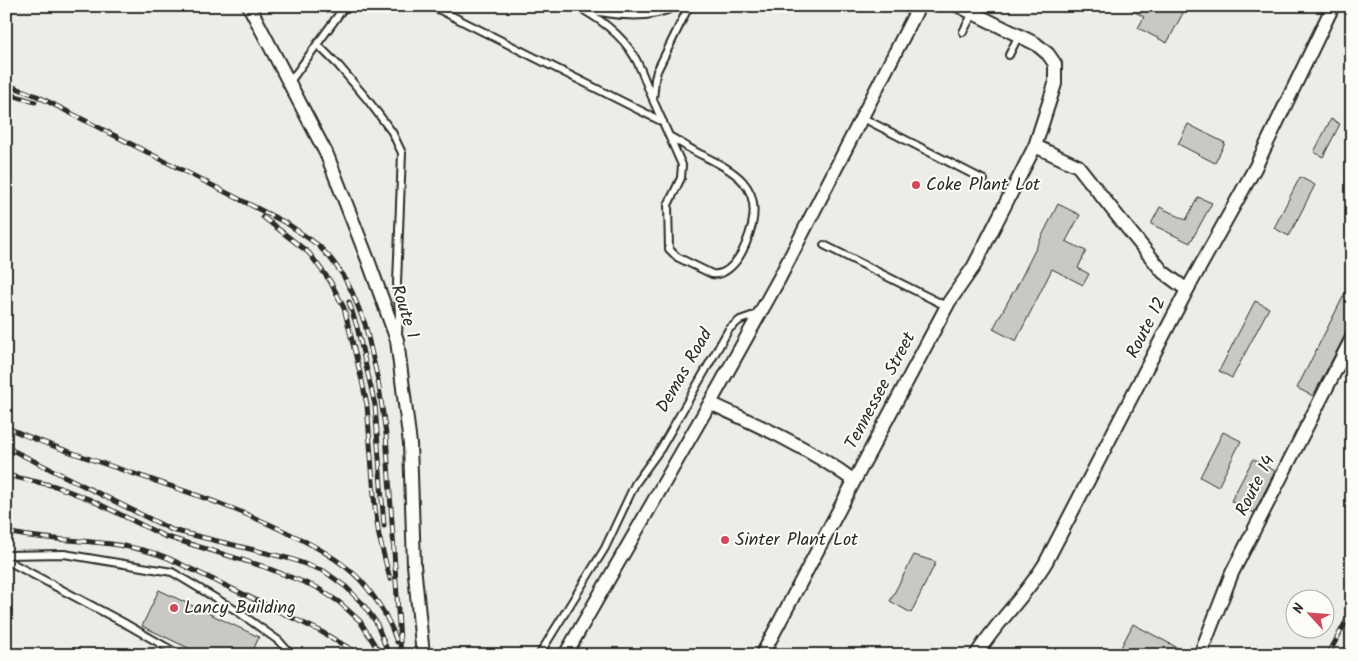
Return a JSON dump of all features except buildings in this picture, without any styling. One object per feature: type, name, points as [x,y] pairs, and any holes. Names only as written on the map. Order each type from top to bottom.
[{"type":"street","name":"Route 1","points":[[249,6],[327,155],[397,340],[410,444],[414,565],[424,655]]},
{"type":"street","points":[[565,655],[761,312],[919,6]]},
{"type":"street","name":"Tennessee Street","points":[[762,655],[946,306],[974,266],[1035,146],[1055,84],[1056,64],[1036,44],[959,6]]},
{"type":"street","name":"Route 12","points":[[976,655],[989,636],[1024,594],[1046,562],[1187,290],[1255,168],[1333,6]]},
{"type":"street","points":[[1035,146],[1078,166],[1163,272],[1187,290]]},
{"type":"street","name":"Route 14","points":[[1200,655],[1232,573],[1352,338]]},
{"type":"street","points":[[710,403],[788,439],[853,480]]},
{"type":"lane","points":[[289,84],[345,6]]},
{"type":"lane","points":[[432,6],[663,122]]},
{"type":"lane","points":[[578,7],[631,16],[654,14],[676,6]]},
{"type":"lane","points":[[653,100],[654,79],[657,71],[689,6]]},
{"type":"lane","points":[[578,7],[615,32],[630,48],[636,59],[653,100],[663,122],[669,136],[682,165],[681,178],[668,205],[669,249],[677,257],[717,275],[732,266],[744,246],[753,220],[754,210],[750,195],[740,178],[732,171],[669,136]]},
{"type":"lane","points":[[963,32],[973,13]]},
{"type":"lane","points":[[1009,55],[1019,36]]},
{"type":"lane","points":[[317,44],[367,100],[392,132],[402,153],[397,283],[399,314],[397,340]]},
{"type":"lane","points":[[861,117],[984,180]]},
{"type":"lane","points":[[824,245],[946,306]]},
{"type":"lane","name":"Demas Road","points":[[539,655],[605,548],[634,484],[661,448],[729,329],[740,320],[761,312]]},
{"type":"lane","points":[[6,555],[64,554],[172,572],[236,611],[279,641],[291,655]]},
{"type":"lane","points":[[6,560],[180,655]]},
{"type":"lane","points":[[279,641],[284,655]]},
{"type":"shaded area","points":[[6,6],[1352,6],[1352,655],[6,655]]},
{"type":"railway","points":[[6,84],[37,96],[288,224],[318,245],[343,275],[365,324],[378,380],[386,434],[401,655]]},
{"type":"railway","points":[[6,93],[35,102]]},
{"type":"railway","points":[[263,217],[309,253],[330,281],[344,308],[367,405],[375,508],[379,536],[390,579]]},
{"type":"railway","points":[[349,302],[357,327],[375,405],[384,526]]},
{"type":"railway","points":[[6,427],[52,446],[218,503],[265,522],[310,544],[331,556],[360,580],[381,608],[397,642]]},
{"type":"railway","points":[[6,447],[172,530],[291,559],[324,571],[346,587],[363,604],[376,622],[389,655]]},
{"type":"railway","points":[[6,475],[55,486],[89,499],[164,536],[262,566],[316,587],[339,602],[360,621],[381,655]]},
{"type":"railway","points":[[6,532],[26,536],[128,547],[168,558],[320,631],[357,655]]},
{"type":"railway","points":[[1328,655],[1352,610]]},
{"type":"railway","points":[[1349,655],[1352,650]]},
{"type":"place","name":"Coke Plant Lot","points":[[916,185]]},
{"type":"place","name":"Sinter Plant Lot","points":[[725,540]]},
{"type":"place","name":"Lancy Building","points":[[174,608]]}]
